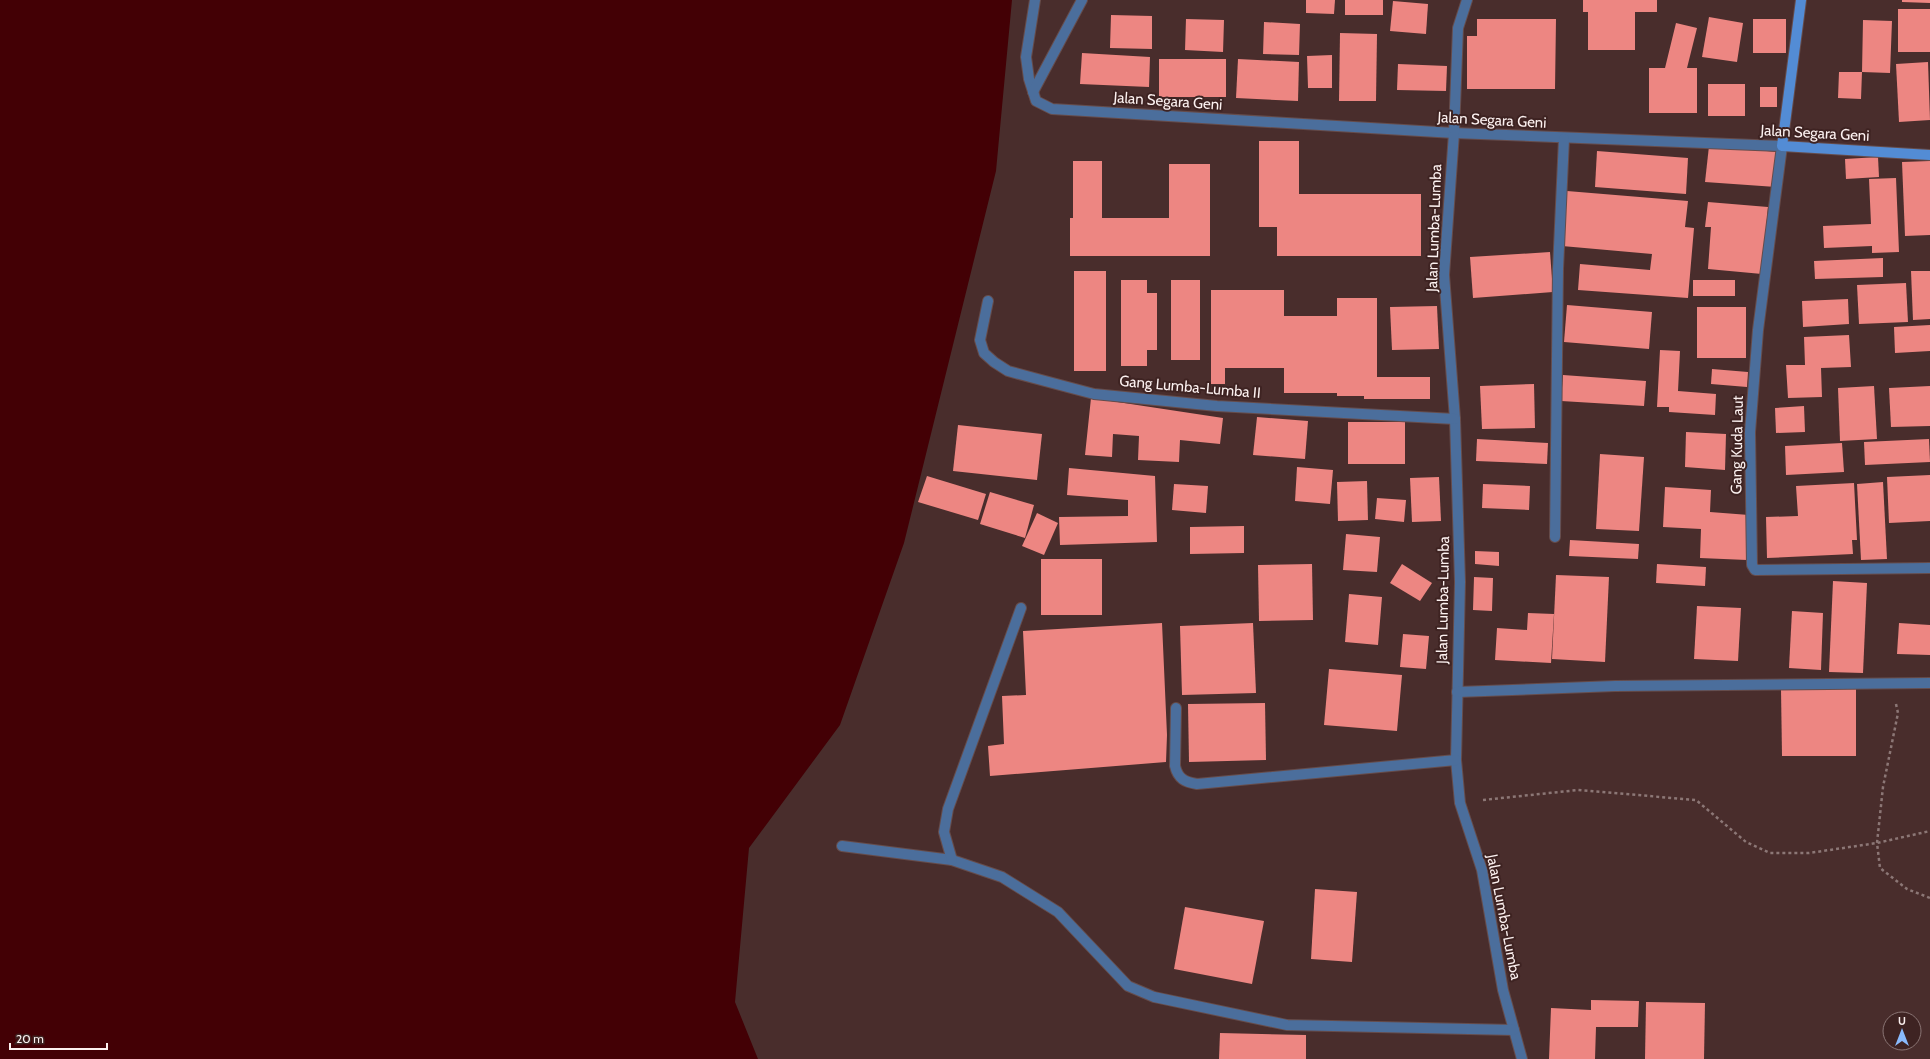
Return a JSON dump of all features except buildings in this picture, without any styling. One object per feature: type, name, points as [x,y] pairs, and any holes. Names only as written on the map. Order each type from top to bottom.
[{"type":"street","points":[[1033,92],[1029,79],[1026,57],[1034,0]]},
{"type":"street","points":[[1033,92],[1082,0]]},
{"type":"street","name":"Jalan Lumba-Lumba","points":[[1467,0],[1458,28],[1454,133],[1444,275],[1455,419],[1460,582],[1456,760],[1460,803],[1482,870],[1504,990],[1522,1059]]},
{"type":"street","points":[[1782,146],[1800,0]]},
{"type":"street","name":"Jalan Segara Geni","points":[[1033,92],[1036,100],[1052,108],[1454,133],[1782,146],[1930,155]]},
{"type":"street","points":[[1555,537],[1558,269],[1564,138]]},
{"type":"street","name":"Gang Kuda Laut","points":[[1782,146],[1758,330],[1750,432],[1752,565],[1755,570],[1930,568]]},
{"type":"street","name":"Gang Lumba-Lumba II","points":[[988,301],[980,340],[984,353],[994,362],[1008,371],[1094,394],[1217,406],[1455,419]]},
{"type":"street","points":[[952,860],[944,832],[948,809],[1021,608]]},
{"type":"street","points":[[1457,692],[1615,686],[1892,682],[1930,683]]},
{"type":"street","points":[[1176,708],[1175,766],[1177,773],[1187,782],[1197,784],[1456,760]]},
{"type":"street","points":[[842,846],[952,860],[1002,877],[1058,912],[1128,986],[1154,997],[1286,1025],[1514,1030]]},
{"type":"path","points":[[1892,682],[1898,713],[1884,787],[1877,842],[1880,868],[1907,889],[1930,898]]},
{"type":"path","points":[[1460,803],[1578,790],[1696,800],[1746,842],[1770,853],[1809,853],[1877,842],[1930,831]]},
{"type":"shaded area","points":[[0,0],[1012,0],[996,171],[904,543],[840,725],[749,848],[735,1002],[758,1059],[0,1059]]}]
